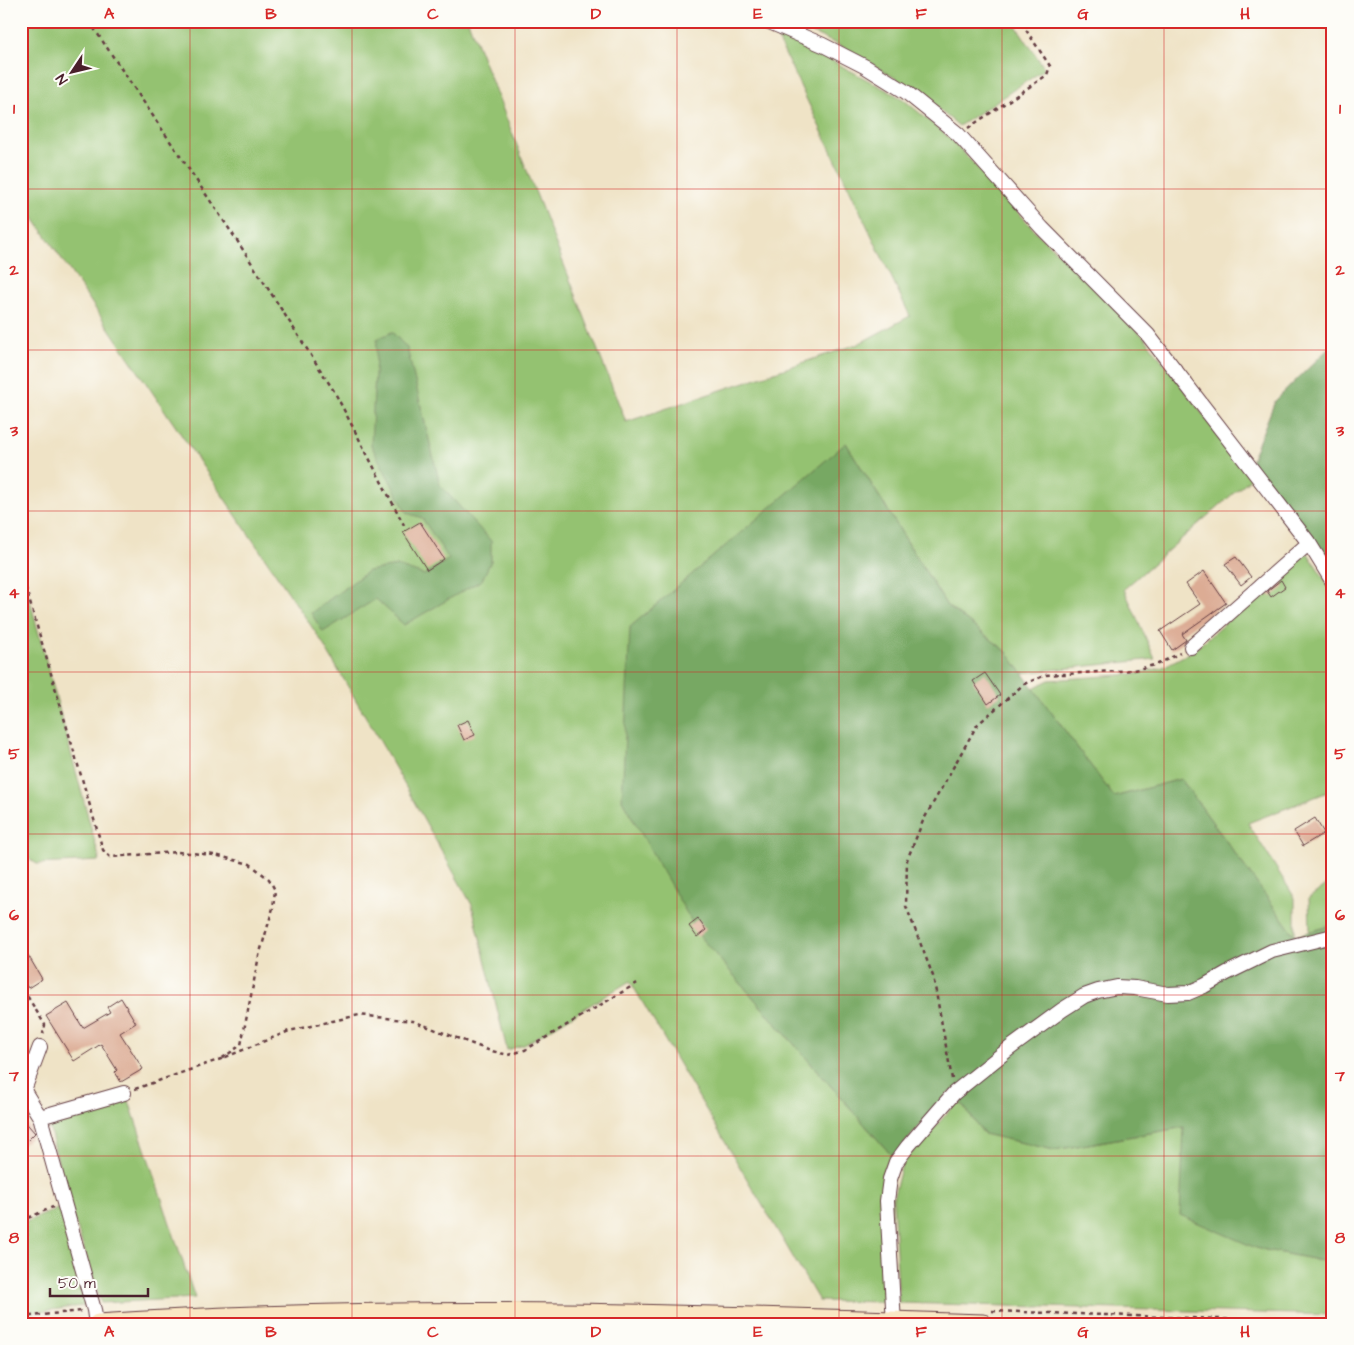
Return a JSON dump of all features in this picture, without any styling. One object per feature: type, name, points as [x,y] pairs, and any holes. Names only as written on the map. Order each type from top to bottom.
[{"type":"street","points":[[767,21],[823,45],[866,67],[906,92],[958,134],[1042,228],[1148,335],[1309,543],[1333,582]]},
{"type":"street","points":[[1191,647],[1309,543]]},
{"type":"street","points":[[893,1322],[887,1201],[890,1179],[896,1162],[954,1093],[1010,1048],[1062,1010],[1084,996],[1098,990],[1117,987],[1168,994],[1188,993],[1272,951],[1333,936]]},
{"type":"street","points":[[40,1047],[22,1088],[40,1117],[97,1324],[320,1313],[565,1312],[983,1324]]},
{"type":"street","points":[[40,1117],[124,1093]]},
{"type":"path","points":[[89,21],[238,242],[334,391],[404,525]]},
{"type":"path","points":[[958,134],[1047,75],[1050,66],[1020,21]]},
{"type":"path","points":[[21,572],[104,850],[110,857],[177,852],[215,855],[250,864],[270,879],[275,890],[273,908],[259,956],[241,1045],[221,1059]]},
{"type":"path","points":[[954,1093],[933,976],[906,906],[907,860],[923,821],[977,725],[1024,684],[1046,675],[1134,670],[1158,664],[1191,647]]},
{"type":"path","points":[[124,1093],[221,1059],[289,1031],[359,1015],[413,1021],[488,1050],[508,1055],[525,1050],[639,982]]},
{"type":"path","points":[[21,993],[26,994],[45,1025],[40,1047]]},
{"type":"path","points":[[21,1220],[63,1203]]},
{"type":"green space","points":[[21,21],[468,21],[626,422],[858,344],[910,316],[773,29],[903,99],[952,140],[1038,234],[1145,338],[1251,478],[1124,589],[1155,659],[1022,673],[1006,651],[947,606],[846,443],[701,938],[893,1157],[888,1302],[819,1301],[630,981],[524,1045],[507,1050],[472,905],[380,741],[320,639],[21,199]]},
{"type":"green space","points":[[787,21],[1013,21],[1045,69],[959,126],[912,88],[845,48]]},
{"type":"green space","points":[[392,332],[407,348],[440,485],[491,541],[491,561],[482,580],[404,625],[376,599],[323,632],[311,613],[368,571],[397,566],[424,575],[449,559],[422,518],[407,513],[371,445],[377,339]]},
{"type":"green space","points":[[1333,344],[1333,574],[1251,461],[1275,401]]},
{"type":"green space","points":[[846,443],[947,606],[1006,651],[1114,797],[1181,779],[1295,936],[1333,925],[1333,1263],[1256,1248],[1180,1215],[1184,1127],[1054,1150],[984,1134],[950,1091],[893,1157],[701,938],[622,800],[630,627]]},
{"type":"green space","points":[[1307,552],[1333,592],[1333,790],[1248,823],[1295,898],[1295,936],[1181,779],[1114,797],[1033,688],[1049,680],[1135,674],[1161,668],[1193,651]]},
{"type":"green space","points":[[21,567],[100,861],[37,864],[21,854]]},
{"type":"green space","points":[[1333,880],[1333,925],[1310,932],[1309,898]]},
{"type":"green space","points":[[127,1095],[195,1298],[101,1303],[67,1196],[47,1119]]},
{"type":"green space","points":[[959,1100],[984,1134],[1054,1150],[1185,1127],[1256,1248],[1333,1263],[1333,1315],[899,1303],[893,1199],[902,1164]]},
{"type":"green space","points":[[60,1208],[89,1305],[21,1314],[21,1224]]},
{"type":"green space","points":[[359,1320],[752,1324],[238,1324]]},
{"type":"building","points":[[420,522],[444,559],[427,570],[403,532]]},
{"type":"building","points":[[1236,557],[1251,577],[1241,585],[1225,564]]},
{"type":"building","points":[[1204,571],[1226,603],[1182,634],[1186,640],[1172,650],[1160,631],[1200,604],[1186,584]]},
{"type":"building","points":[[1281,580],[1285,587],[1271,597],[1267,591]]},
{"type":"building","points":[[985,673],[1000,695],[988,704],[973,681]]},
{"type":"building","points":[[468,720],[475,735],[464,740],[457,725]]},
{"type":"building","points":[[1315,818],[1324,833],[1303,846],[1294,831]]},
{"type":"building","points":[[698,919],[706,930],[697,937],[689,926]]},
{"type":"building","points":[[28,955],[42,979],[28,988],[21,977],[21,959]]},
{"type":"building","points":[[121,998],[136,1023],[120,1033],[143,1069],[121,1082],[115,1072],[117,1070],[101,1044],[74,1061],[46,1016],[68,1003],[83,1028],[110,1012],[107,1007]]},
{"type":"building","points":[[21,1117],[35,1133],[21,1147]]}]
